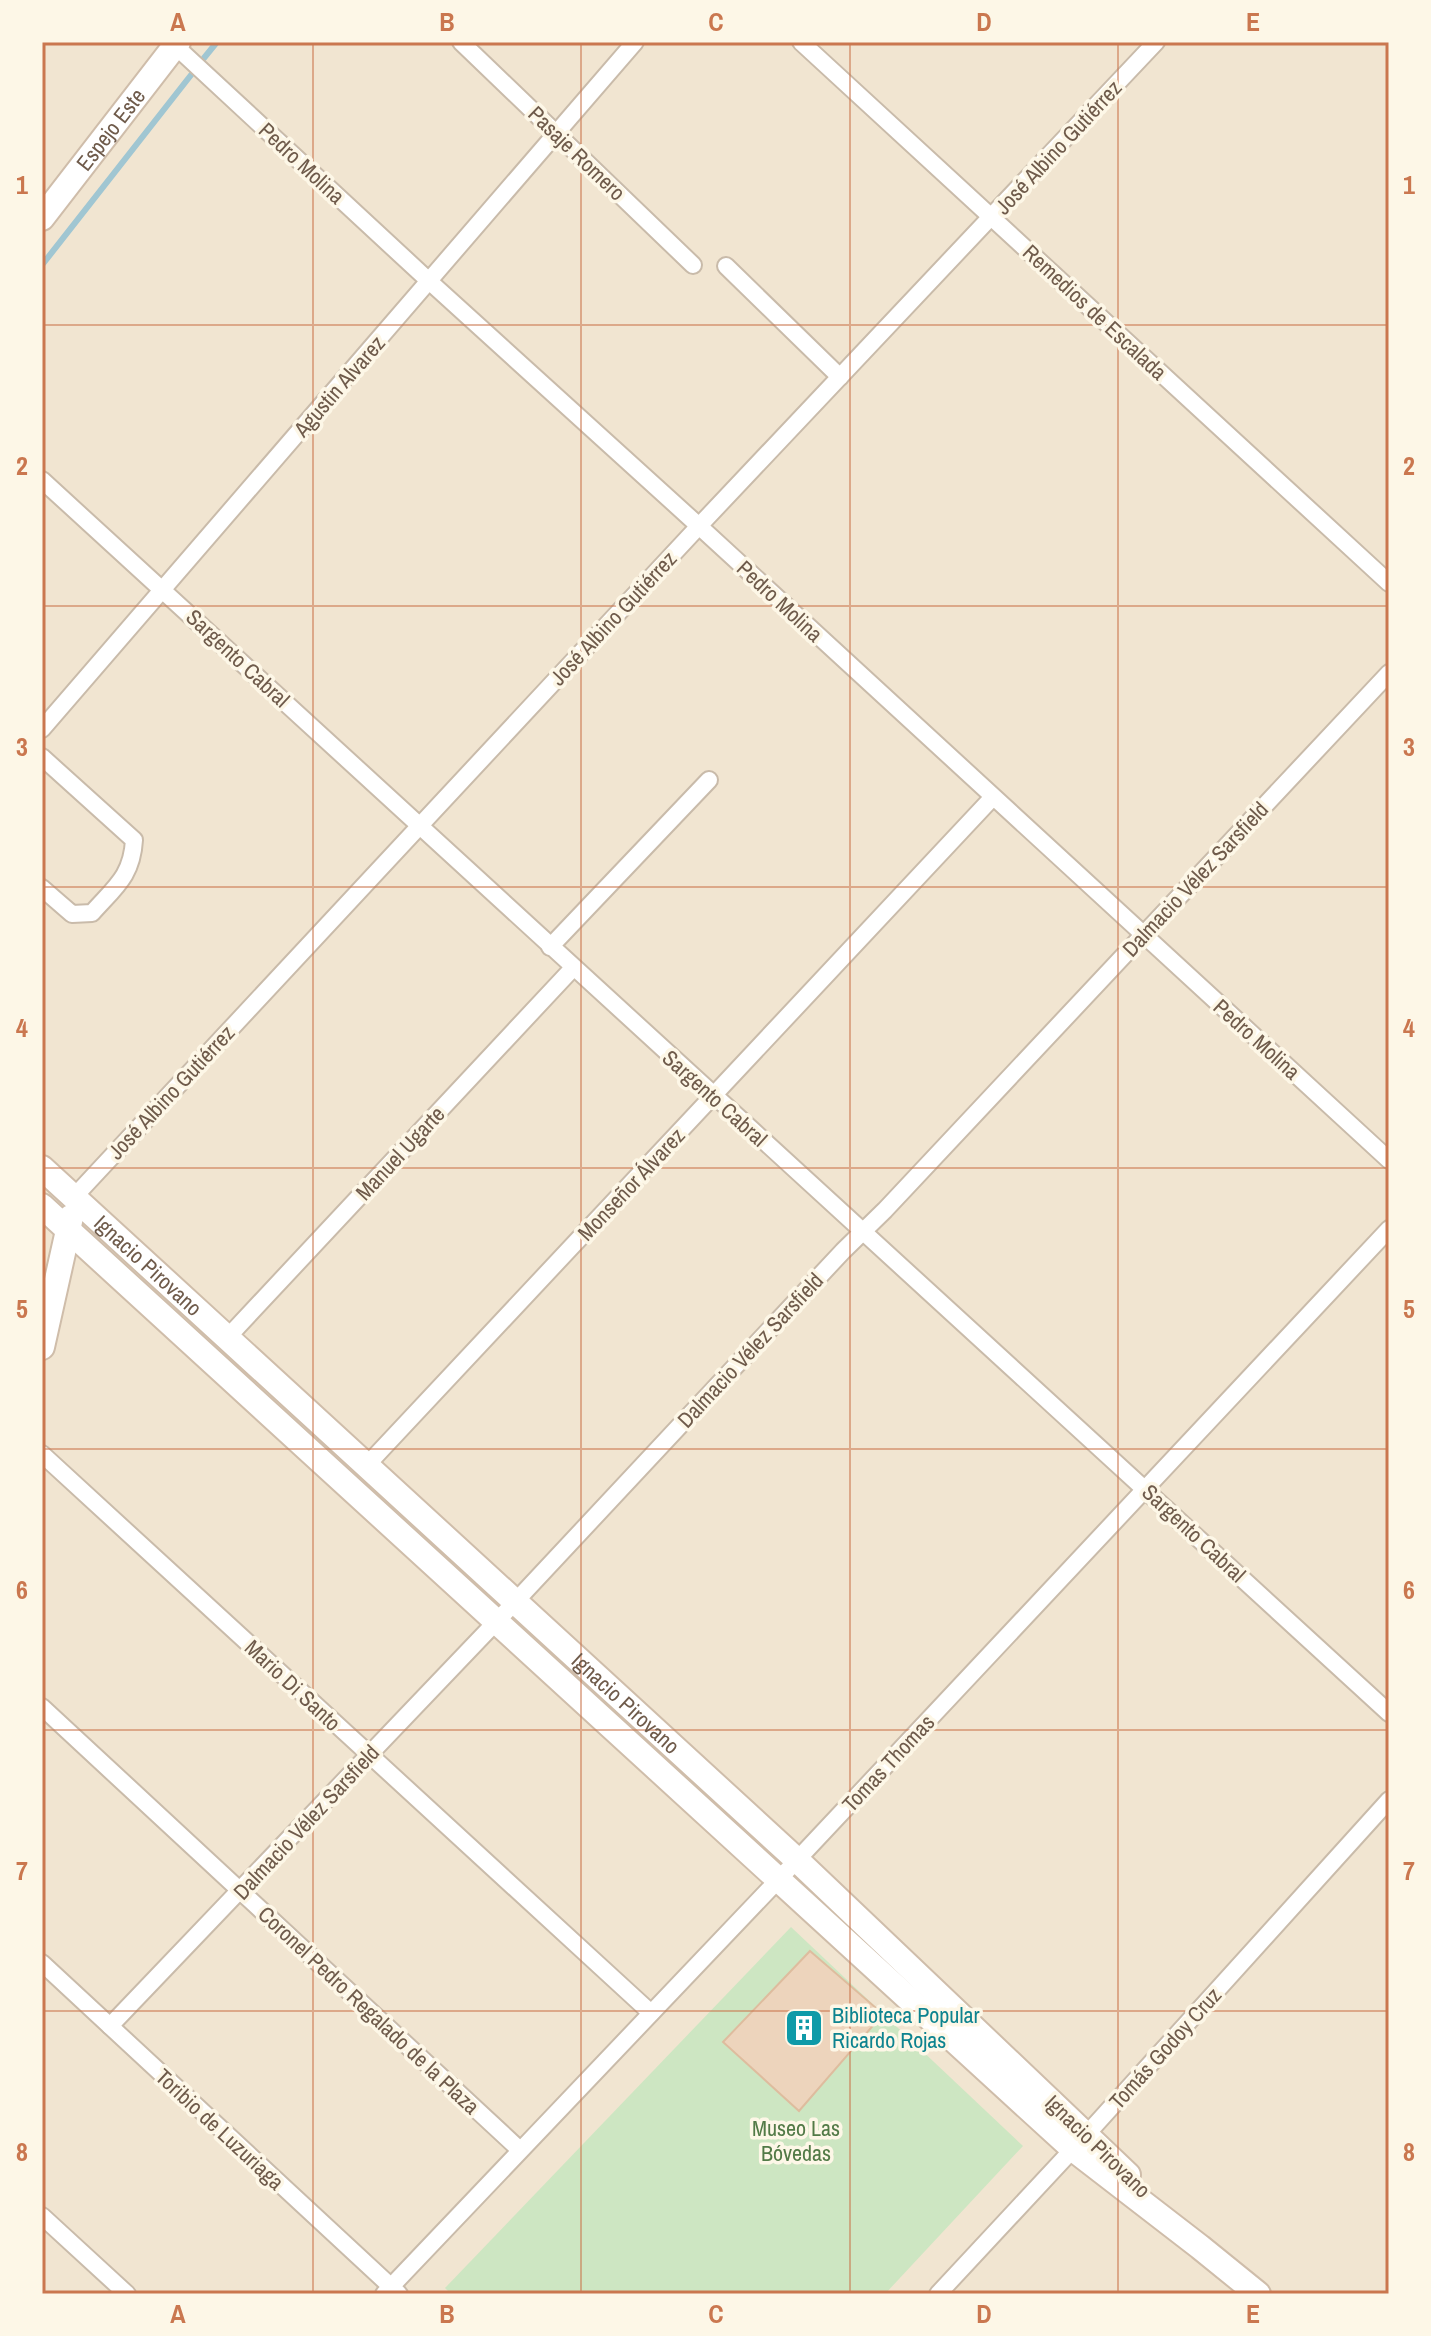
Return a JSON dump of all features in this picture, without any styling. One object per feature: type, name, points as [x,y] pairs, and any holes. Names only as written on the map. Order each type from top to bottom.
[{"type":"street","name":"Pasaje Romero","points":[[461,42],[693,265]]},
{"type":"street","name":"Agustin Alvarez","points":[[42,729],[635,42]]},
{"type":"street","name":"Remedios de Escalada","points":[[801,42],[1389,583]]},
{"type":"street","name":"José Albino Gutiérrez","points":[[74,1197],[699,526],[1156,42]]},
{"type":"street","name":"Espejo Este","points":[[42,218],[174,43]]},
{"type":"street","name":"Pedro Molina","points":[[174,43],[429,281],[1389,1160]]},
{"type":"street","points":[[726,266],[840,377]]},
{"type":"street","name":"Sargento Cabral","points":[[42,480],[1389,1713]]},
{"type":"street","name":"Dalmacio Vélez Sarsfield","points":[[110,2026],[241,1892],[1389,673]]},
{"type":"street","points":[[42,757],[134,840],[127,873],[92,913],[72,914],[42,888]]},
{"type":"street","points":[[550,947],[709,780]]},
{"type":"street","name":"Monseñor Álvarez","points":[[367,1465],[993,797]]},
{"type":"street","name":"Manuel Ugarte","points":[[227,1338],[573,968]]},
{"type":"street","name":"Ignacio Pirovano","points":[[42,1168],[797,1860],[1080,2142]]},
{"type":"street","points":[[44,1215],[74,1197]]},
{"type":"street","points":[[42,1347],[74,1197]]},
{"type":"street","name":"Ignacio Pirovano","points":[[44,1215],[69,1230],[778,1879],[1258,2294]]},
{"type":"street","name":"Tomas Thomas","points":[[391,2292],[520,2150],[797,1860],[1389,1229]]},
{"type":"street","name":"Mario Di Santo","points":[[42,1454],[651,2013]]},
{"type":"street","name":"Coronel Pedro Regalado de la Plaza","points":[[42,1707],[520,2150]]},
{"type":"street","name":"Tomás Godoy Cruz","points":[[938,2294],[1389,1800]]},
{"type":"street","name":"Toribio de Luzuriaga","points":[[42,1963],[391,2292]]},
{"type":"street","points":[[42,2216],[127,2294]]},
{"type":"shaded area","points":[[42,42],[1389,42],[1389,2294],[42,2294]]},
{"type":"green space","name":"Museo Las Bóvedas","points":[[791,1927],[1023,2146],[885,2294],[451,2294],[445,2288]]},
{"type":"building","name":"Biblioteca Popular Ricardo Rojas","points":[[810,1951],[883,2014],[799,2111],[723,2042]]},
{"type":"waterway","points":[[204,58],[217,42]]},
{"type":"waterway","points":[[42,265],[191,75]]},
{"type":"place","name":"Biblioteca Popular Ricardo Rojas","points":[[804,2028]]}]
